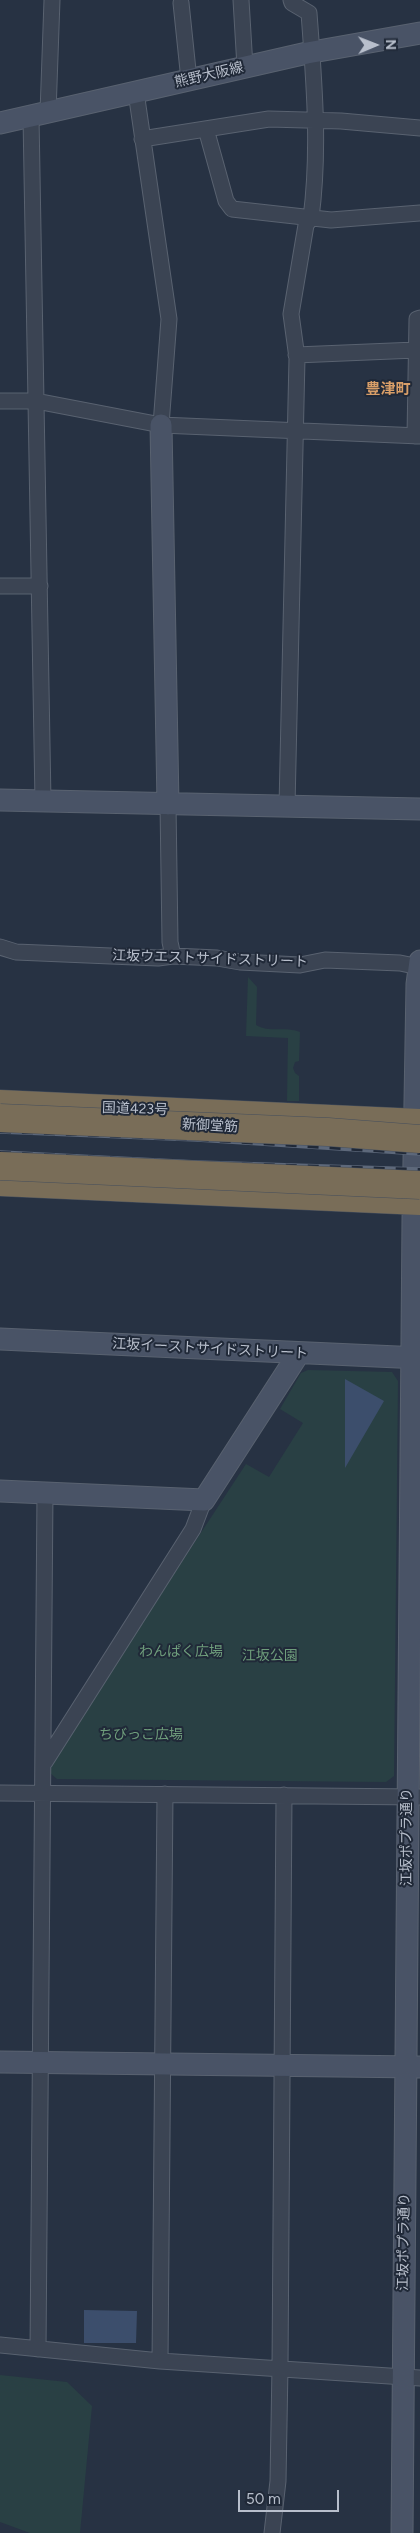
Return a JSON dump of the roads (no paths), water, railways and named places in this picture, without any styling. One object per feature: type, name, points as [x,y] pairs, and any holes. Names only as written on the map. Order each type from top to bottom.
[{"type":"highway","name":"国道423号","points":[[0,1104],[418,1128]]},
{"type":"highway","name":"新御堂筋","points":[[0,1118],[328,1132],[418,1128]]},
{"type":"highway","points":[[0,1166],[418,1196]]},
{"type":"highway","points":[[0,1182],[418,1196]]},
{"type":"street","points":[[43,801],[36,401],[39,115],[52,0]]},
{"type":"street","points":[[241,0],[245,67]]},
{"type":"street","points":[[287,806],[296,355],[291,314],[306,225],[311,218],[316,166],[316,120],[309,13],[292,3],[292,0]]},
{"type":"street","points":[[181,3],[189,80]]},
{"type":"street","name":"熊野大阪線","points":[[0,123],[312,52],[420,33]]},
{"type":"street","points":[[136,92],[169,319],[161,425],[170,942],[173,956]]},
{"type":"street","points":[[142,139],[269,119],[316,120],[420,128]]},
{"type":"street","points":[[206,129],[229,207],[311,218],[369,218],[420,213]]},
{"type":"street","points":[[0,400],[36,401],[161,425],[417,436],[418,366],[416,350],[417,319],[420,318]]},
{"type":"street","points":[[296,355],[416,350]]},
{"type":"street","points":[[0,586],[40,586]]},
{"type":"street","points":[[0,800],[420,809]]},
{"type":"street","name":"江坂ウエストサイドストリート","points":[[0,947],[16,952],[158,958],[173,956],[217,958],[240,962],[300,965],[325,960],[420,965]]},
{"type":"street","name":"江坂ポプラ通り","points":[[402,2533],[411,2377],[415,1493],[420,965]]},
{"type":"street","points":[[0,1161],[18,1162],[35,1184]]},
{"type":"street","name":"江坂イーストサイドストリート","points":[[0,1339],[416,1358]]},
{"type":"street","points":[[44,1762],[193,1529],[204,1500],[299,1352]]},
{"type":"street","points":[[0,1491],[204,1500]]},
{"type":"street","points":[[38,2348],[45,1493]]},
{"type":"street","points":[[0,1793],[414,1796]]},
{"type":"street","points":[[160,2361],[165,1794]]},
{"type":"street","points":[[272,2533],[278,2481],[280,2367],[284,1795]]},
{"type":"street","points":[[0,2062],[413,2067]]},
{"type":"street","points":[[0,2345],[160,2361],[280,2367],[411,2377]]},
{"type":"water","points":[[345,1379],[384,1401],[345,1468]]},
{"type":"water","points":[[84,2310],[137,2311],[136,2343],[84,2343]]},
{"type":"railway","points":[[0,1131],[197,1139],[420,1153]]},
{"type":"railway","points":[[0,1153],[197,1163],[420,1170]]},
{"type":"district","name":"豊津町","points":[[388,390]]},
{"type":"park label","name":"わんぱく広場","points":[[181,1652]]},
{"type":"park label","name":"江坂公園","points":[[270,1656]]},
{"type":"park label","name":"ちびっこ広場","points":[[141,1735]]}]
